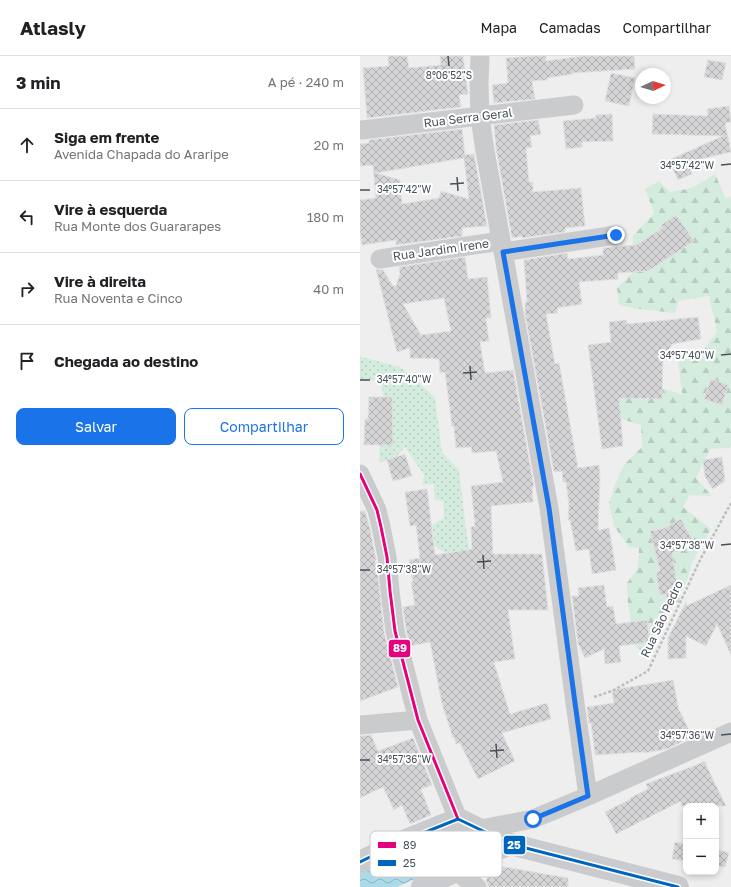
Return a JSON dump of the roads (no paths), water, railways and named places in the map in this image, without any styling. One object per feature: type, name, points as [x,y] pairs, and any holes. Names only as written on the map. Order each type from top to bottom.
[{"type":"main road","points":[[428,831],[458,819],[485,831]]},
{"type":"main road","points":[[502,840],[510,844],[678,887]]},
{"type":"main road","points":[[502,847],[510,844]]},
{"type":"main road","points":[[360,862],[370,857]]},
{"type":"main road","points":[[422,887],[443,877]]},
{"type":"street","points":[[480,56],[480,116],[484,145],[549,508],[588,796]]},
{"type":"street","name":"Rua Serra Geral","points":[[362,130],[574,106]]},
{"type":"street","name":"Rua Jardim Irene","points":[[380,259],[616,235]]},
{"type":"street","points":[[360,474],[377,510],[387,557],[395,631],[418,720],[458,819]]},
{"type":"street","points":[[360,725],[418,720]]},
{"type":"street","points":[[481,829],[533,819],[731,732]]},
{"type":"street","points":[[464,877],[477,887]]},
{"type":"water","points":[[370,868],[370,877],[419,877],[397,887],[360,887],[360,873]]}]
